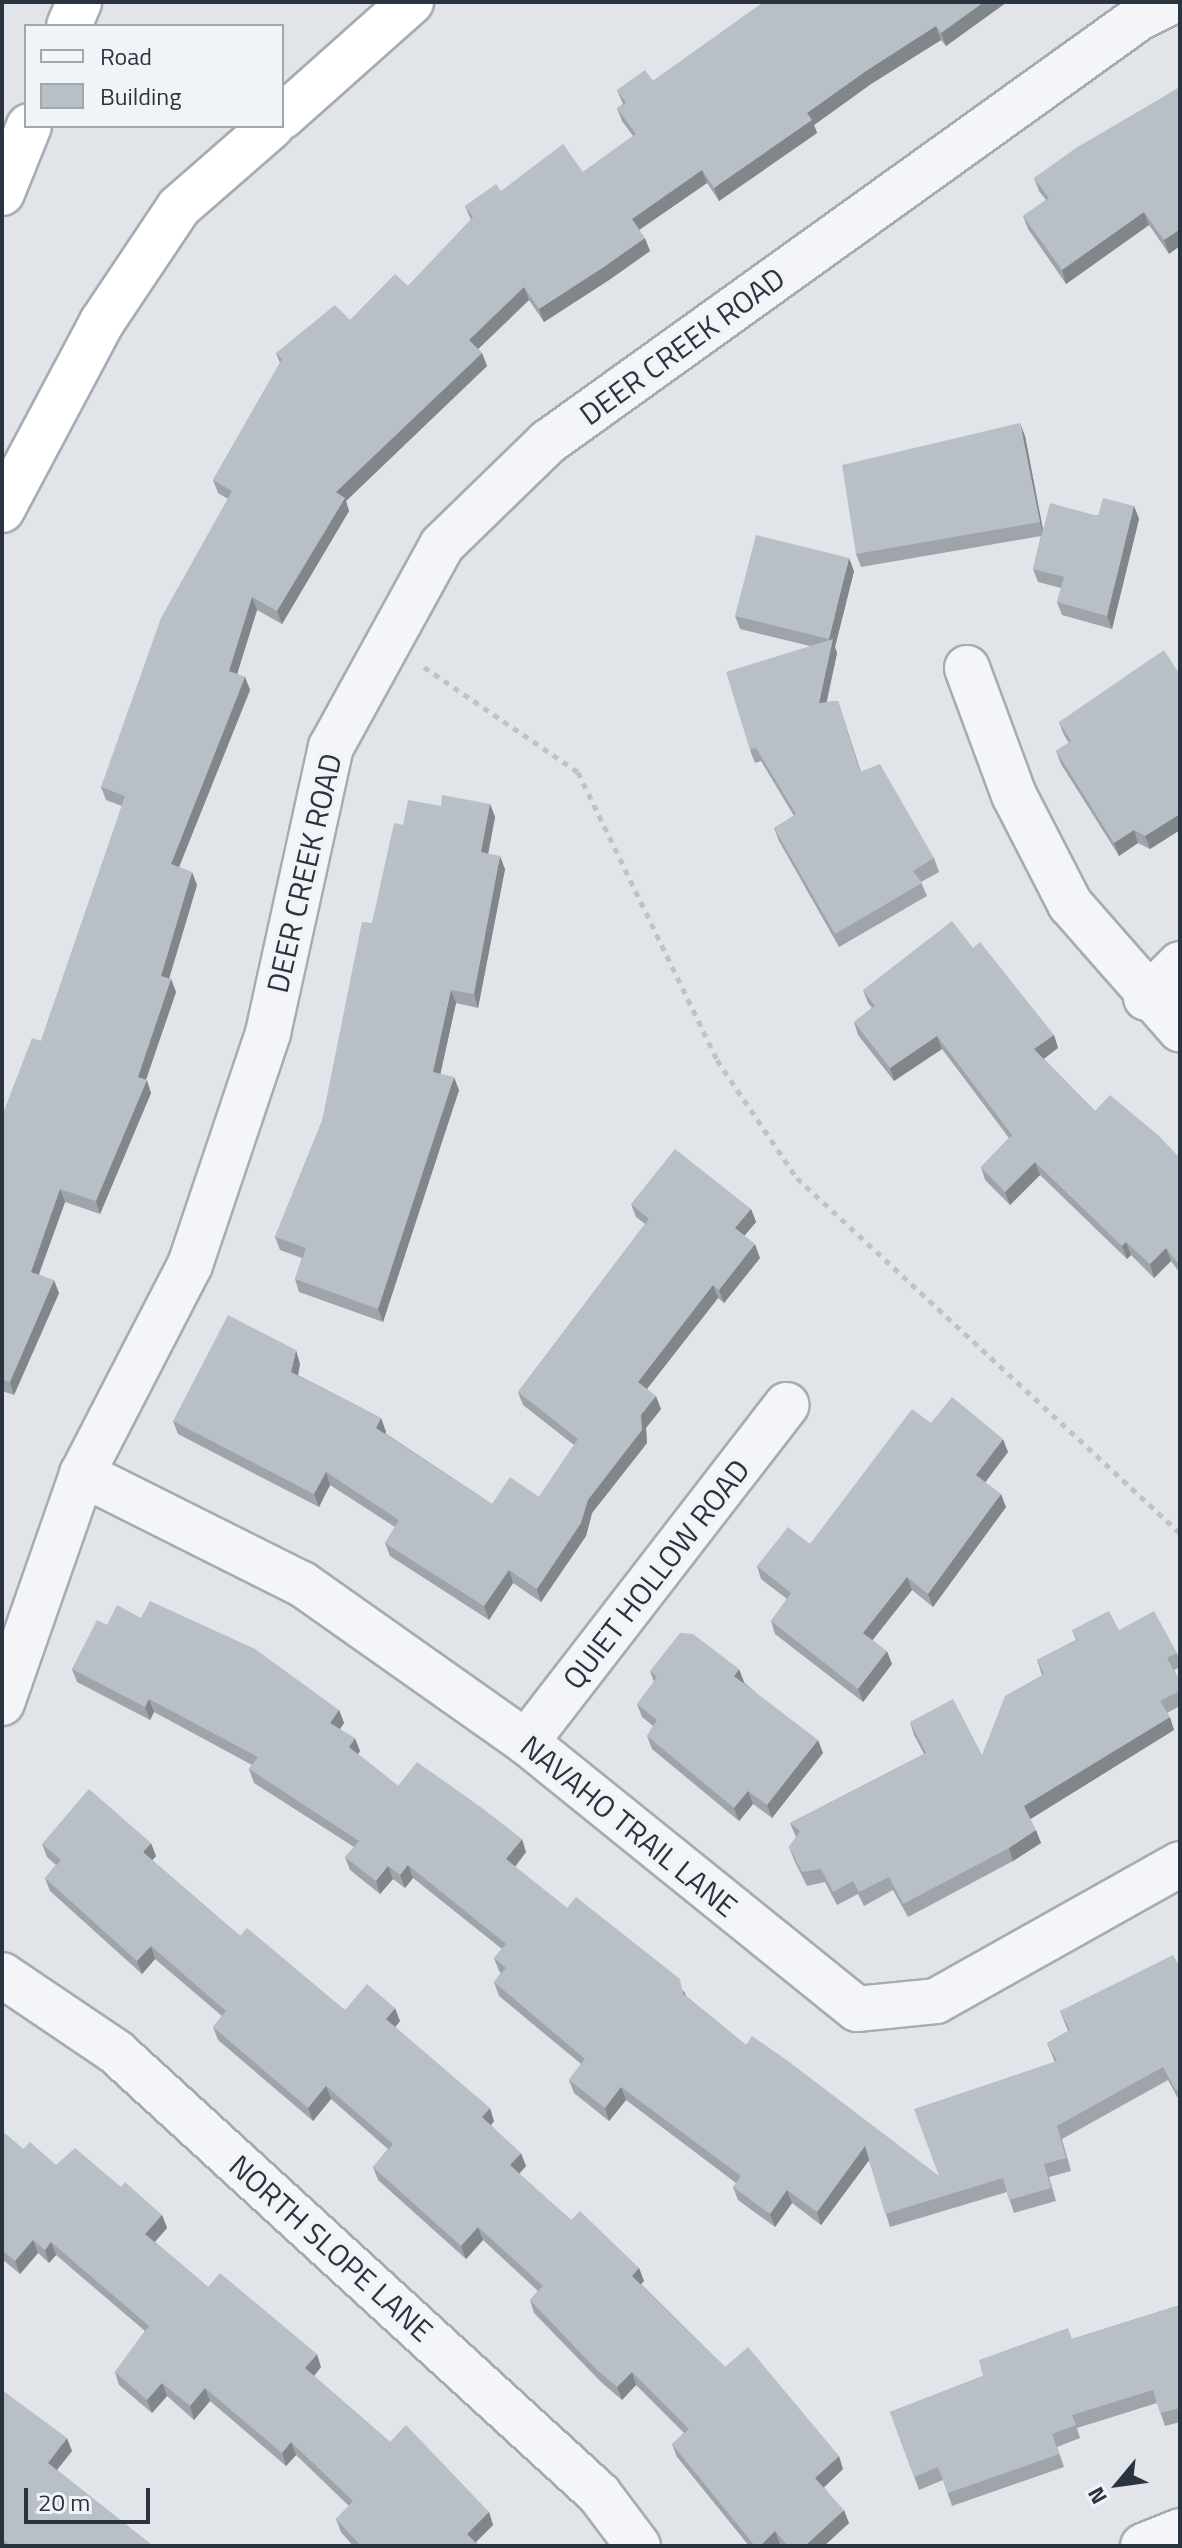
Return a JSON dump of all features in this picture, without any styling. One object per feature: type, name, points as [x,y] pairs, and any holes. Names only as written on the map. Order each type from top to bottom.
[{"type":"highway","points":[[70,24],[79,2]]},
{"type":"highway","points":[[284,115],[411,2]]},
{"type":"highway","points":[[2,193],[28,128]]},
{"type":"highway","points":[[2,510],[102,322],[179,207],[270,128]]},
{"type":"street","name":"DEER CREEK ROAD","points":[[2,1703],[82,1474],[190,1265],[268,1033],[331,747],[442,545],[548,442],[1139,18],[1171,2]]},
{"type":"street","points":[[967,668],[1014,795],[1070,904],[1146,998],[1180,1029]]},
{"type":"street","points":[[1146,998],[1180,964]]},
{"type":"street","name":"QUIET HOLLOW ROAD","points":[[526,1742],[786,1405]]},
{"type":"street","name":"NAVAHO TRAIL LANE","points":[[82,1474],[302,1584],[526,1742],[857,2009],[936,2001],[1180,1864]]},
{"type":"street","name":"NORTH SLOPE LANE","points":[[2,1975],[116,2052],[599,2494],[638,2546]]},
{"type":"street","points":[[1143,2546],[1180,2531]]},
{"type":"path","points":[[388,643],[578,772],[717,1060],[797,1178],[1180,1533]]},
{"type":"building","points":[[764,2],[984,2],[941,33],[936,26],[866,71],[807,113],[812,120],[714,188],[702,170],[632,219],[645,238],[539,309],[524,287],[469,340],[482,353],[336,492],[345,498],[277,611],[252,597],[229,671],[245,677],[171,864],[192,872],[161,976],[171,979],[138,1077],[147,1080],[96,1201],[60,1189],[31,1272],[54,1280],[10,1382],[2,1379],[2,1116],[32,1038],[41,1041],[125,796],[101,787],[161,618],[232,491],[213,480],[282,359],[276,353],[335,305],[350,320],[395,274],[408,286],[473,217],[465,206],[496,184],[501,191],[563,144],[583,172],[636,134],[617,108],[626,103],[617,90],[645,70],[653,81]]},
{"type":"building","points":[[1180,87],[1180,229],[1164,240],[1144,212],[1062,270],[1023,216],[1049,198],[1034,178],[1076,148]]},
{"type":"building","points":[[1020,423],[1040,522],[856,554],[842,465]]},
{"type":"building","points":[[1103,498],[1134,506],[1107,616],[1057,602],[1064,577],[1033,569],[1050,503],[1098,516]]},
{"type":"building","points":[[756,535],[849,558],[829,639],[735,616]]},
{"type":"building","points":[[833,639],[819,703],[838,701],[860,772],[880,764],[934,858],[913,871],[922,883],[835,934],[774,828],[796,814],[756,748],[750,750],[726,672]]},
{"type":"building","points":[[1164,650],[1180,675],[1180,814],[1145,836],[1134,830],[1114,843],[1056,751],[1071,741],[1059,722]]},
{"type":"building","points":[[442,795],[490,804],[481,852],[500,856],[474,994],[451,990],[433,1072],[454,1077],[378,1309],[295,1279],[306,1248],[275,1237],[322,1121],[362,922],[372,923],[394,823],[403,825],[408,800],[441,806]]},
{"type":"building","points":[[952,921],[973,948],[980,942],[1054,1035],[1034,1049],[1095,1111],[1110,1095],[1180,1158],[1180,1266],[1166,1248],[1150,1264],[1126,1242],[1122,1246],[1035,1162],[1005,1192],[981,1167],[1012,1135],[937,1036],[890,1068],[854,1022],[875,1006],[863,990]]},
{"type":"building","points":[[675,1149],[751,1209],[735,1228],[755,1244],[719,1290],[713,1285],[638,1382],[656,1396],[641,1415],[642,1430],[588,1500],[581,1523],[537,1589],[509,1570],[484,1606],[385,1543],[399,1520],[326,1472],[314,1494],[173,1421],[228,1315],[296,1350],[291,1372],[381,1418],[376,1428],[492,1504],[510,1477],[539,1497],[578,1439],[518,1392],[649,1219],[631,1204]]},
{"type":"building","points":[[952,1397],[1003,1439],[976,1475],[1001,1494],[928,1594],[907,1577],[863,1633],[887,1651],[858,1689],[771,1621],[791,1593],[757,1566],[788,1527],[810,1544],[912,1409],[931,1423]]},
{"type":"building","points":[[150,1601],[255,1649],[339,1710],[330,1723],[355,1738],[349,1747],[398,1786],[417,1762],[482,1808],[522,1839],[506,1859],[567,1908],[576,1897],[680,1979],[683,1994],[746,2045],[752,2036],[939,2176],[914,2109],[1057,2061],[1047,2043],[1070,2030],[1060,2011],[1173,1955],[1180,1967],[1180,2089],[1176,2091],[1163,2067],[1057,2126],[1066,2158],[1044,2164],[1051,2188],[1009,2200],[1003,2178],[885,2214],[865,2146],[817,2212],[787,2190],[770,2214],[733,2187],[741,2176],[621,2087],[605,2108],[569,2080],[585,2059],[494,1982],[506,1968],[494,1958],[506,1944],[408,1865],[400,1875],[388,1866],[376,1881],[345,1857],[359,1841],[249,1769],[258,1757],[149,1699],[145,1707],[72,1669],[97,1620],[107,1625],[117,1605],[141,1618]]},
{"type":"building","points":[[1109,1611],[1119,1630],[1154,1611],[1177,1653],[1167,1658],[1180,1682],[1180,1691],[1160,1701],[1170,1717],[1024,1806],[1036,1830],[1009,1848],[903,1904],[889,1877],[859,1892],[853,1881],[833,1892],[821,1869],[802,1872],[789,1847],[800,1831],[790,1823],[926,1753],[910,1722],[953,1699],[982,1755],[1005,1696],[1044,1674],[1037,1660],[1077,1640],[1072,1630]]},
{"type":"building","points":[[680,1633],[693,1634],[739,1669],[734,1676],[818,1740],[767,1805],[748,1791],[734,1808],[647,1736],[657,1720],[637,1704],[657,1677],[650,1671]]},
{"type":"building","points":[[89,1789],[151,1843],[143,1852],[240,1936],[247,1928],[345,2010],[367,1984],[395,2008],[386,2019],[490,2108],[482,2117],[521,2153],[510,2165],[571,2220],[580,2211],[639,2268],[632,2276],[725,2367],[748,2347],[839,2456],[815,2478],[844,2510],[805,2546],[788,2546],[775,2531],[760,2546],[755,2546],[672,2444],[689,2429],[632,2372],[617,2387],[530,2300],[543,2286],[478,2227],[461,2246],[373,2167],[393,2144],[326,2086],[308,2108],[213,2027],[226,2011],[151,1946],[137,1961],[45,1878],[61,1860],[42,1844]]},
{"type":"building","points":[[2,2131],[23,2149],[30,2142],[56,2165],[75,2148],[121,2187],[125,2182],[162,2215],[145,2234],[208,2287],[220,2273],[317,2354],[305,2368],[390,2442],[406,2425],[489,2512],[467,2534],[479,2546],[361,2546],[336,2519],[353,2501],[291,2442],[282,2453],[205,2388],[190,2406],[162,2383],[147,2400],[115,2372],[149,2326],[51,2242],[45,2250],[33,2240],[15,2261],[2,2250]]},
{"type":"building","points":[[1180,2305],[1180,2408],[1160,2413],[1153,2390],[1072,2415],[1076,2425],[1052,2434],[1059,2454],[948,2493],[938,2467],[914,2477],[890,2412],[983,2376],[979,2360],[1068,2328],[1072,2339]]},
{"type":"building","points":[[2,2390],[67,2438],[48,2463],[153,2546],[11,2546],[2,2539]]}]
